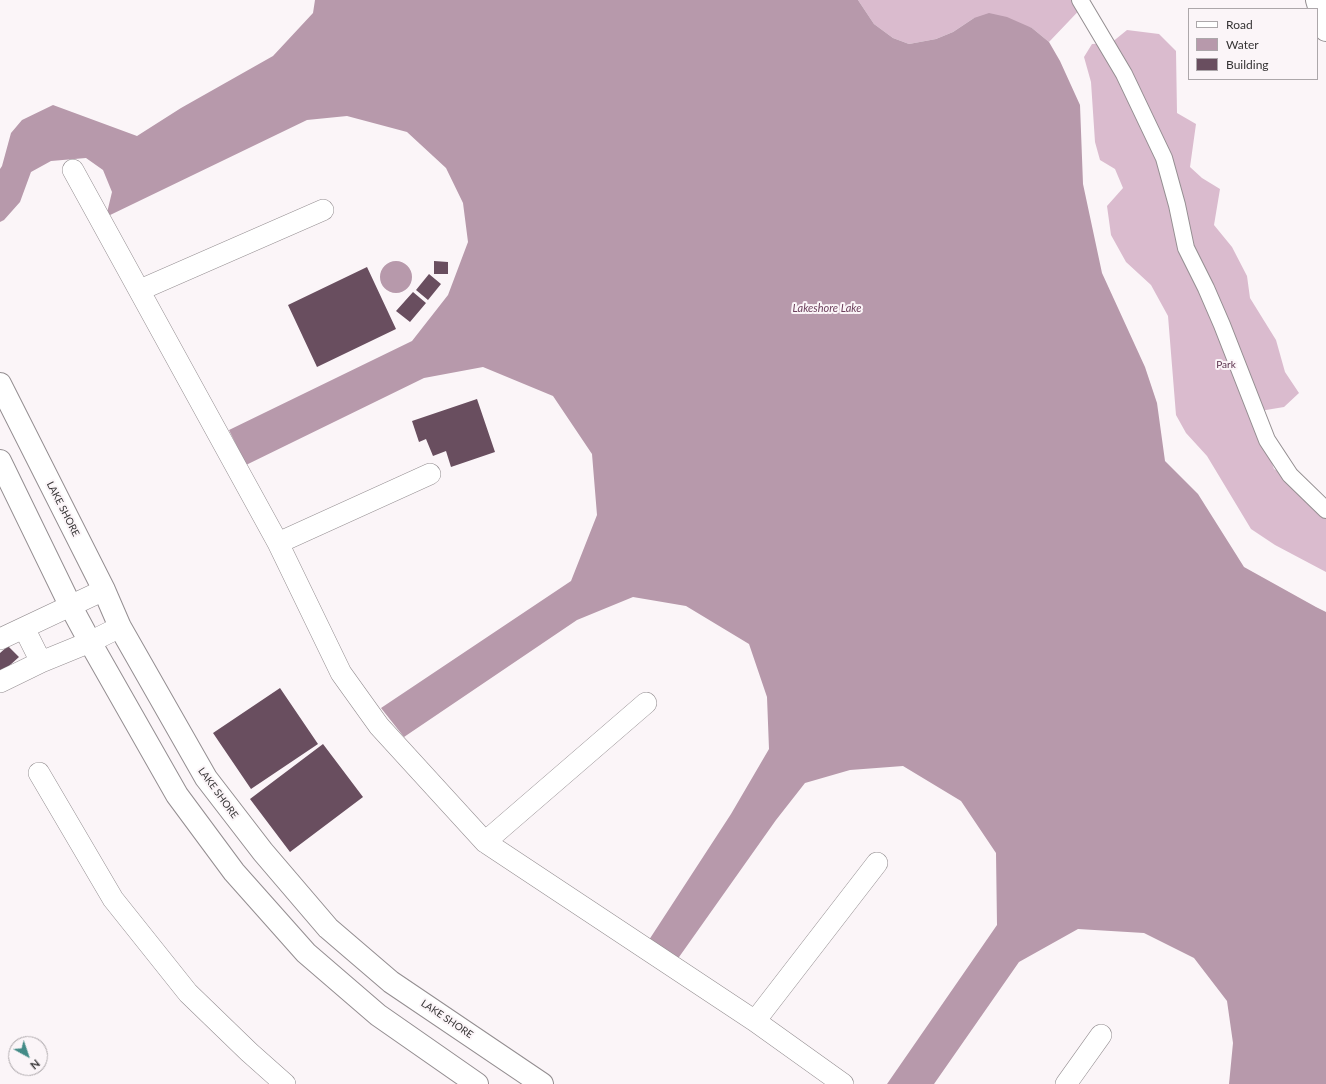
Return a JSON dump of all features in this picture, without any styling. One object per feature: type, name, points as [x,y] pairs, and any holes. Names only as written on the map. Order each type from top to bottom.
[{"type":"street","points":[[1080,0],[1124,74],[1164,158],[1177,205],[1186,248],[1222,325],[1267,440],[1290,475],[1326,510]]},
{"type":"street","points":[[1317,0],[1326,30]]},
{"type":"street","points":[[73,170],[278,543],[341,673],[378,726],[485,842],[755,1021],[844,1084]]},
{"type":"street","points":[[140,290],[323,210]]},
{"type":"street","name":"LAKE SHORE","points":[[0,384],[104,590],[120,627],[206,778],[263,852],[328,928],[391,982],[542,1084]]},
{"type":"street","points":[[0,461],[70,605],[177,795],[234,872],[306,953],[378,1015],[477,1084]]},
{"type":"street","points":[[278,543],[430,474]]},
{"type":"street","points":[[0,639],[104,590]]},
{"type":"street","points":[[0,682],[120,627]]},
{"type":"street","points":[[24,628],[41,662]]},
{"type":"street","points":[[485,842],[646,702]]},
{"type":"street","points":[[39,773],[113,899],[188,993],[249,1052],[285,1084]]},
{"type":"street","points":[[755,1021],[877,863]]},
{"type":"street","points":[[1066,1084],[1101,1035]]},
{"type":"green space","points":[[858,0],[1089,0],[1049,42],[1032,28],[974,18],[953,32],[936,39],[909,44],[893,38],[874,24]]},
{"type":"green space","name":"Park","points":[[1127,30],[1159,34],[1176,51],[1177,113],[1196,124],[1190,167],[1202,178],[1220,189],[1214,225],[1232,247],[1247,276],[1250,298],[1276,340],[1285,372],[1299,393],[1284,407],[1254,412],[1274,469],[1301,484],[1326,504],[1326,572],[1275,545],[1251,529],[1207,456],[1186,433],[1176,415],[1168,316],[1151,285],[1126,262],[1111,235],[1107,206],[1123,188],[1115,169],[1100,160],[1095,142],[1091,82],[1084,57],[1092,44],[1111,43]]},
{"type":"water","name":"Lakeshore Lake","points":[[315,0],[858,0],[874,24],[893,38],[909,44],[936,39],[953,32],[974,18],[989,13],[1007,17],[1032,28],[1049,42],[1060,61],[1080,105],[1083,184],[1102,273],[1145,367],[1157,403],[1165,461],[1198,494],[1244,567],[1326,612],[1326,1084],[1229,1084],[1233,1043],[1227,1001],[1194,958],[1144,933],[1078,929],[1019,962],[934,1084],[887,1084],[997,925],[996,853],[961,801],[903,766],[850,770],[805,783],[776,820],[672,967],[647,943],[731,814],[769,749],[767,697],[749,644],[686,606],[633,597],[577,620],[404,737],[381,708],[571,581],[597,515],[592,454],[553,396],[483,367],[424,378],[246,465],[229,430],[412,341],[448,295],[468,242],[463,203],[446,168],[407,132],[347,116],[307,120],[106,217],[112,192],[103,170],[86,158],[51,161],[31,172],[20,202],[4,220],[0,222],[0,169],[11,133],[22,120],[53,105],[137,136],[181,108],[273,56],[313,13]]},
{"type":"water","points":[[396,261],[402,262],[409,268],[412,277],[411,283],[405,290],[396,293],[390,292],[383,286],[380,277],[381,271],[387,264]]},
{"type":"building","points":[[434,261],[448,262],[448,274],[434,274]]},
{"type":"building","points":[[367,267],[396,329],[317,367],[288,305]]},
{"type":"building","points":[[429,274],[441,284],[428,300],[416,290]]},
{"type":"building","points":[[413,292],[426,303],[410,322],[396,311]]},
{"type":"building","points":[[477,399],[495,452],[451,467],[446,451],[433,456],[426,439],[419,442],[412,421]]},
{"type":"building","points":[[8,646],[19,657],[0,674],[0,653]]},
{"type":"building","points":[[280,688],[318,744],[251,789],[213,733]]},
{"type":"building","points":[[323,744],[363,797],[290,852],[250,799]]}]
